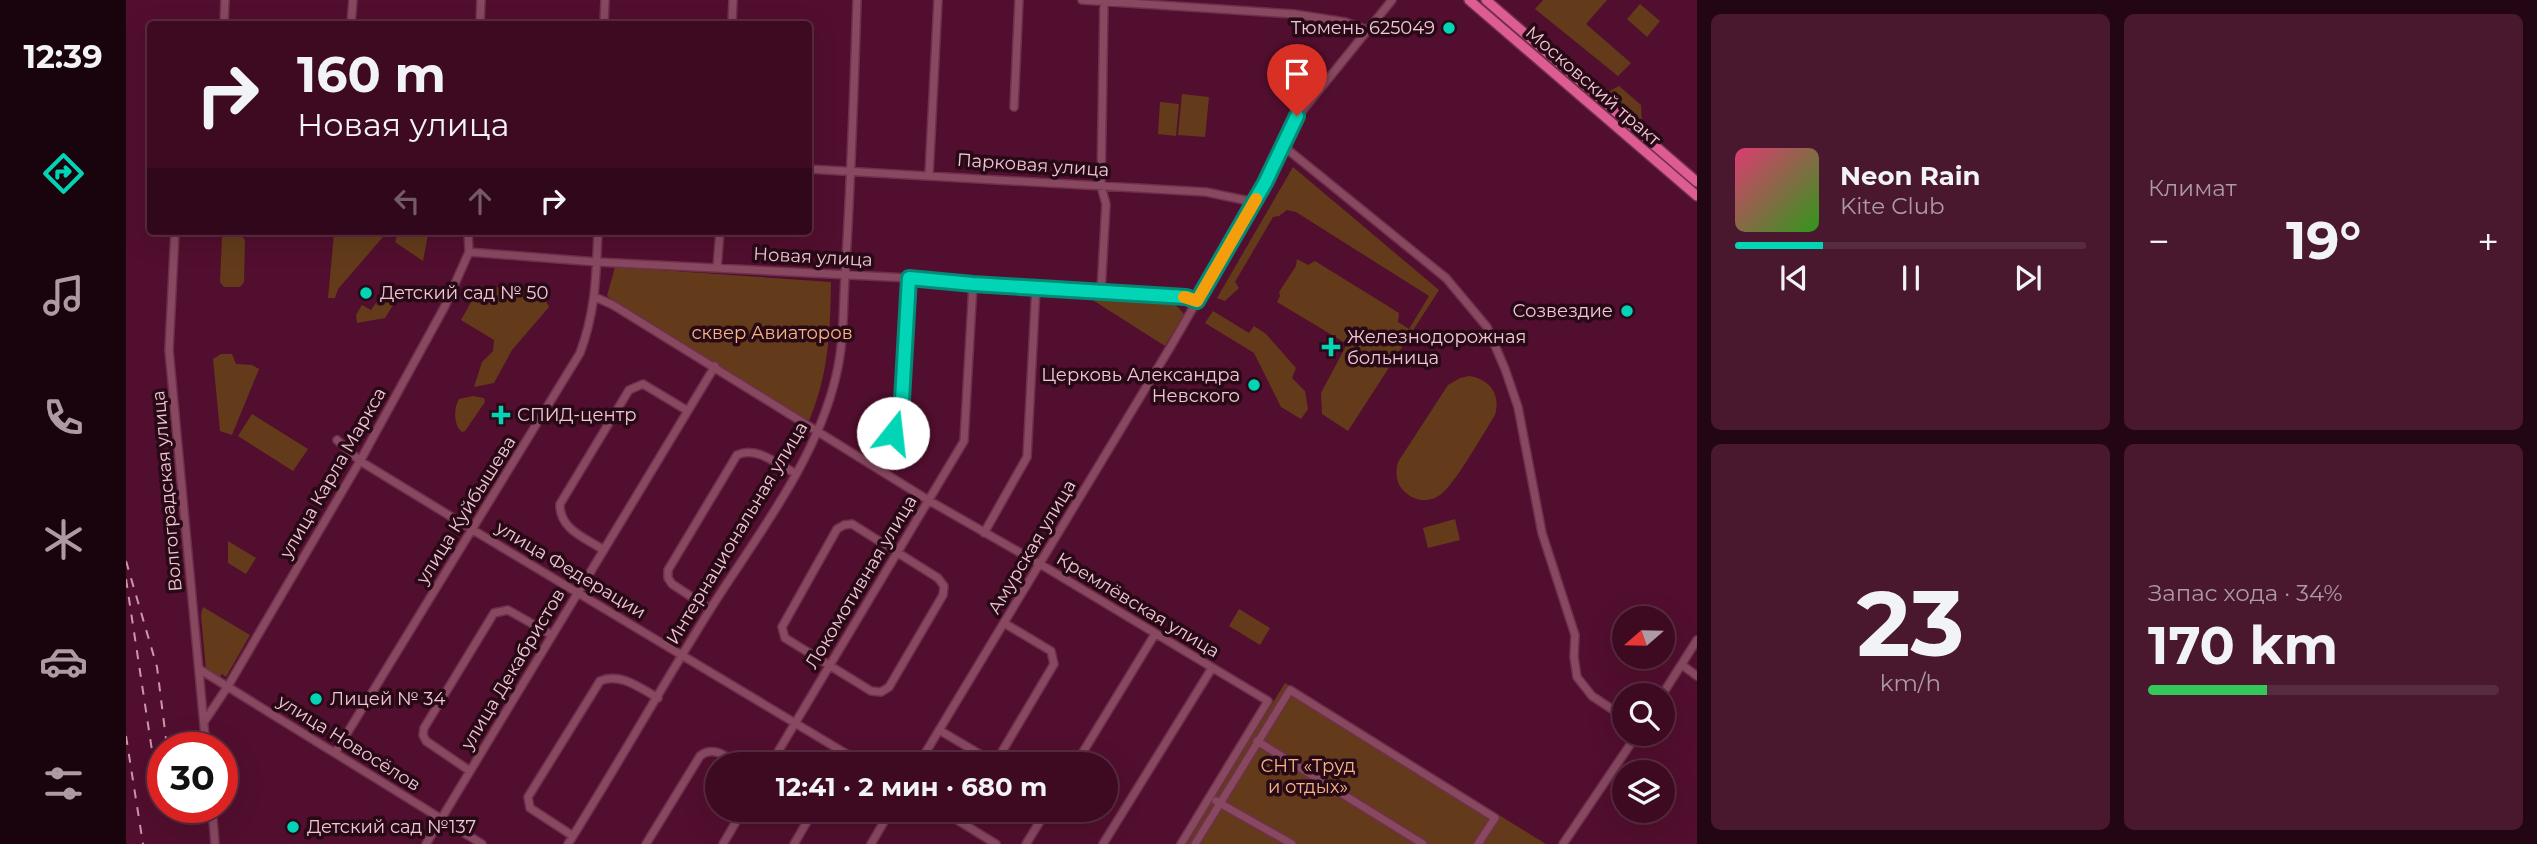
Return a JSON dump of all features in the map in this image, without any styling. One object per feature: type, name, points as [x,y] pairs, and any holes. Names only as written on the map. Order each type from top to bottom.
[{"type":"main road","name":"Московский тракт","points":[[1469,0],[1697,196]]},
{"type":"main road","name":"Московский тракт","points":[[1486,0],[1697,182]]},
{"type":"street","points":[[224,21],[225,0]]},
{"type":"street","points":[[351,21],[353,0]]},
{"type":"street","points":[[480,21],[481,0]]},
{"type":"street","points":[[604,21],[606,0]]},
{"type":"street","points":[[732,21],[733,0]]},
{"type":"street","name":"Интернациональная улица","points":[[568,844],[795,473],[818,430],[837,374],[851,172],[857,0]]},
{"type":"street","points":[[929,175],[939,0]]},
{"type":"street","points":[[1014,107],[1019,0]]},
{"type":"street","points":[[1082,0],[1294,15],[1345,22],[1367,30]]},
{"type":"street","name":"Амурская улица","points":[[926,752],[1171,346],[1254,202],[1297,116],[1392,0]]},
{"type":"street","points":[[1101,291],[1105,204],[1101,186],[1104,1]]},
{"type":"street","points":[[1282,145],[1446,278],[1487,327],[1518,407],[1545,544],[1575,635],[1577,677],[1586,690],[1612,709]]},
{"type":"street","name":"Парковая улица","points":[[812,169],[1206,192],[1254,202]]},
{"type":"street","name":"Волгоградская улица","points":[[175,235],[169,350],[205,732]]},
{"type":"street","points":[[468,235],[470,251]]},
{"type":"street","name":"улица Куйбышева","points":[[335,753],[580,353],[591,323],[595,297],[597,235]]},
{"type":"street","points":[[717,268],[720,235]]},
{"type":"street","name":"Новая улица","points":[[470,251],[597,262],[845,274],[1101,291],[1186,297],[1197,301]]},
{"type":"street","name":"улица Карла Маркса","points":[[204,722],[228,686],[360,461],[446,306],[470,251]]},
{"type":"street","points":[[876,467],[901,417],[909,278]]},
{"type":"street","name":"Локомотивная улица","points":[[778,752],[964,441],[973,284]]},
{"type":"street","points":[[984,533],[1027,457],[1036,287]]},
{"type":"street","name":"Кремлёвская улица","points":[[595,297],[715,366],[928,500],[1268,701],[1210,797]]},
{"type":"street","name":"улица Декабристов","points":[[426,844],[715,366]]},
{"type":"street","points":[[604,550],[564,524],[560,505],[629,390],[643,384],[688,411]]},
{"type":"street","name":"улица Федерации","points":[[337,440],[360,461],[843,752]]},
{"type":"street","points":[[710,609],[672,584],[668,578],[668,570],[737,455],[746,451],[755,452],[795,473]]},
{"type":"street","points":[[852,524],[938,578],[944,586],[943,595],[889,687],[881,692],[871,691],[830,666],[785,638],[782,627],[836,529],[852,524]]},
{"type":"street","points":[[470,771],[426,741],[422,735],[431,716],[494,613],[508,610],[552,635]]},
{"type":"street","points":[[939,730],[988,759],[995,759],[1000,755],[1054,664],[1051,650],[1004,623]]},
{"type":"street","points":[[1083,752],[1155,634]]},
{"type":"street","points":[[1670,683],[1697,640]]},
{"type":"street","points":[[1682,665],[1697,676]]},
{"type":"street","points":[[1103,844],[1212,668]]},
{"type":"street","name":"улица Новосёлов","points":[[199,669],[482,844]]},
{"type":"street","points":[[573,836],[530,808],[528,797],[600,681],[608,677],[618,677],[658,698]]},
{"type":"street","points":[[1195,844],[1290,690],[1495,818],[1478,844]]},
{"type":"street","points":[[1257,741],[1423,844]]},
{"type":"street","points":[[1563,844],[1629,746]]},
{"type":"street","points":[[646,844],[699,756],[706,751],[718,752]]},
{"type":"street","points":[[1181,844],[1210,797],[1292,844]]},
{"type":"street","points":[[723,844],[736,822]]},
{"type":"street","points":[[794,844],[807,822]]},
{"type":"street","points":[[871,844],[884,822]]},
{"type":"street","points":[[960,822],[996,844]]},
{"type":"street","points":[[1026,844],[1039,822]]},
{"type":"street","points":[[213,823],[215,844]]},
{"type":"green space","points":[[1543,0],[1607,0],[1586,24],[1631,63],[1618,76],[1535,9]]},
{"type":"green space","points":[[1640,4],[1660,21],[1647,37],[1627,19]]},
{"type":"green space","points":[[1619,86],[1641,105],[1642,126],[1609,98],[1608,92]]},
{"type":"green space","points":[[1182,94],[1209,97],[1205,137],[1178,135]]},
{"type":"green space","points":[[1160,102],[1179,104],[1176,136],[1158,134]]},
{"type":"green space","points":[[1293,167],[1439,290],[1348,431],[1322,414],[1321,393],[1347,344],[1277,302],[1279,292],[1296,266],[1297,259],[1308,265],[1315,261],[1399,313],[1398,322],[1409,329],[1429,296],[1296,212],[1287,210],[1273,217],[1235,282],[1239,288],[1225,301],[1217,298]]},
{"type":"green space","points":[[226,235],[241,235],[245,240],[244,282],[240,287],[224,287],[220,282],[222,238]]},
{"type":"green space","points":[[334,235],[383,237],[338,289],[335,298],[328,298]]},
{"type":"green space","points":[[397,235],[428,235],[423,261],[395,242]]},
{"type":"green space","name":"сквер Авиаторов","points":[[615,267],[831,282],[829,336],[824,369],[809,421],[607,296]]},
{"type":"green space","points":[[480,286],[541,291],[549,307],[512,350],[494,383],[474,387],[482,362],[493,351],[494,340],[461,320]]},
{"type":"green space","points":[[383,293],[395,302],[385,318],[357,323],[356,315],[362,305],[371,310]]},
{"type":"green space","points":[[1090,293],[1172,301],[1184,314],[1165,346],[1091,299]]},
{"type":"green space","points":[[1213,311],[1249,333],[1254,326],[1266,334],[1296,368],[1292,378],[1305,391],[1308,409],[1301,419],[1281,407],[1254,353],[1205,323]]},
{"type":"green space","points":[[221,354],[232,354],[236,364],[252,365],[259,369],[232,435],[220,431],[213,359]]},
{"type":"green space","points":[[1469,376],[1483,381],[1492,389],[1496,401],[1495,415],[1446,490],[1431,499],[1413,497],[1402,489],[1398,482],[1398,462],[1448,385]]},
{"type":"green space","points":[[473,396],[484,398],[485,402],[462,432],[456,422],[457,403],[459,399]]},
{"type":"green space","points":[[252,414],[308,449],[293,471],[238,436]]},
{"type":"green space","points":[[1455,519],[1460,540],[1428,548],[1423,528]]},
{"type":"green space","points":[[228,541],[256,558],[246,574],[228,563]]},
{"type":"green space","points":[[203,607],[250,635],[226,677],[222,674],[219,678],[206,670],[201,615]]},
{"type":"green space","points":[[1239,609],[1270,628],[1260,645],[1229,626]]},
{"type":"green space","name":"СНТ «Труд и отдых»","points":[[1285,683],[1546,844],[1185,844]]},
{"type":"railway","points":[[126,561],[157,667],[165,732]]},
{"type":"railway","points":[[126,579],[149,732]]},
{"type":"railway","points":[[126,736],[143,844]]},
{"type":"slow traffic","points":[[1184,297],[1197,301],[1256,199]]},
{"type":"place","name":"Тюмень 625049","points":[[1449,28]]},
{"type":"place","name":"Детский сад № 50","points":[[366,293]]},
{"type":"place","name":"Созвездие","points":[[1627,311]]},
{"type":"place","name":"Железнодорожная больница","points":[[1331,347]]},
{"type":"place","name":"Церковь Александра Невского","points":[[1254,385]]},
{"type":"place","name":"СПИД-центр","points":[[501,415]]},
{"type":"place","name":"Лицей № 34","points":[[316,699]]},
{"type":"place","name":"Детский сад №137","points":[[293,827]]},
{"type":"route","points":[[893,433],[901,417],[909,278],[1186,297],[1197,301],[1265,183],[1297,116]]}]
